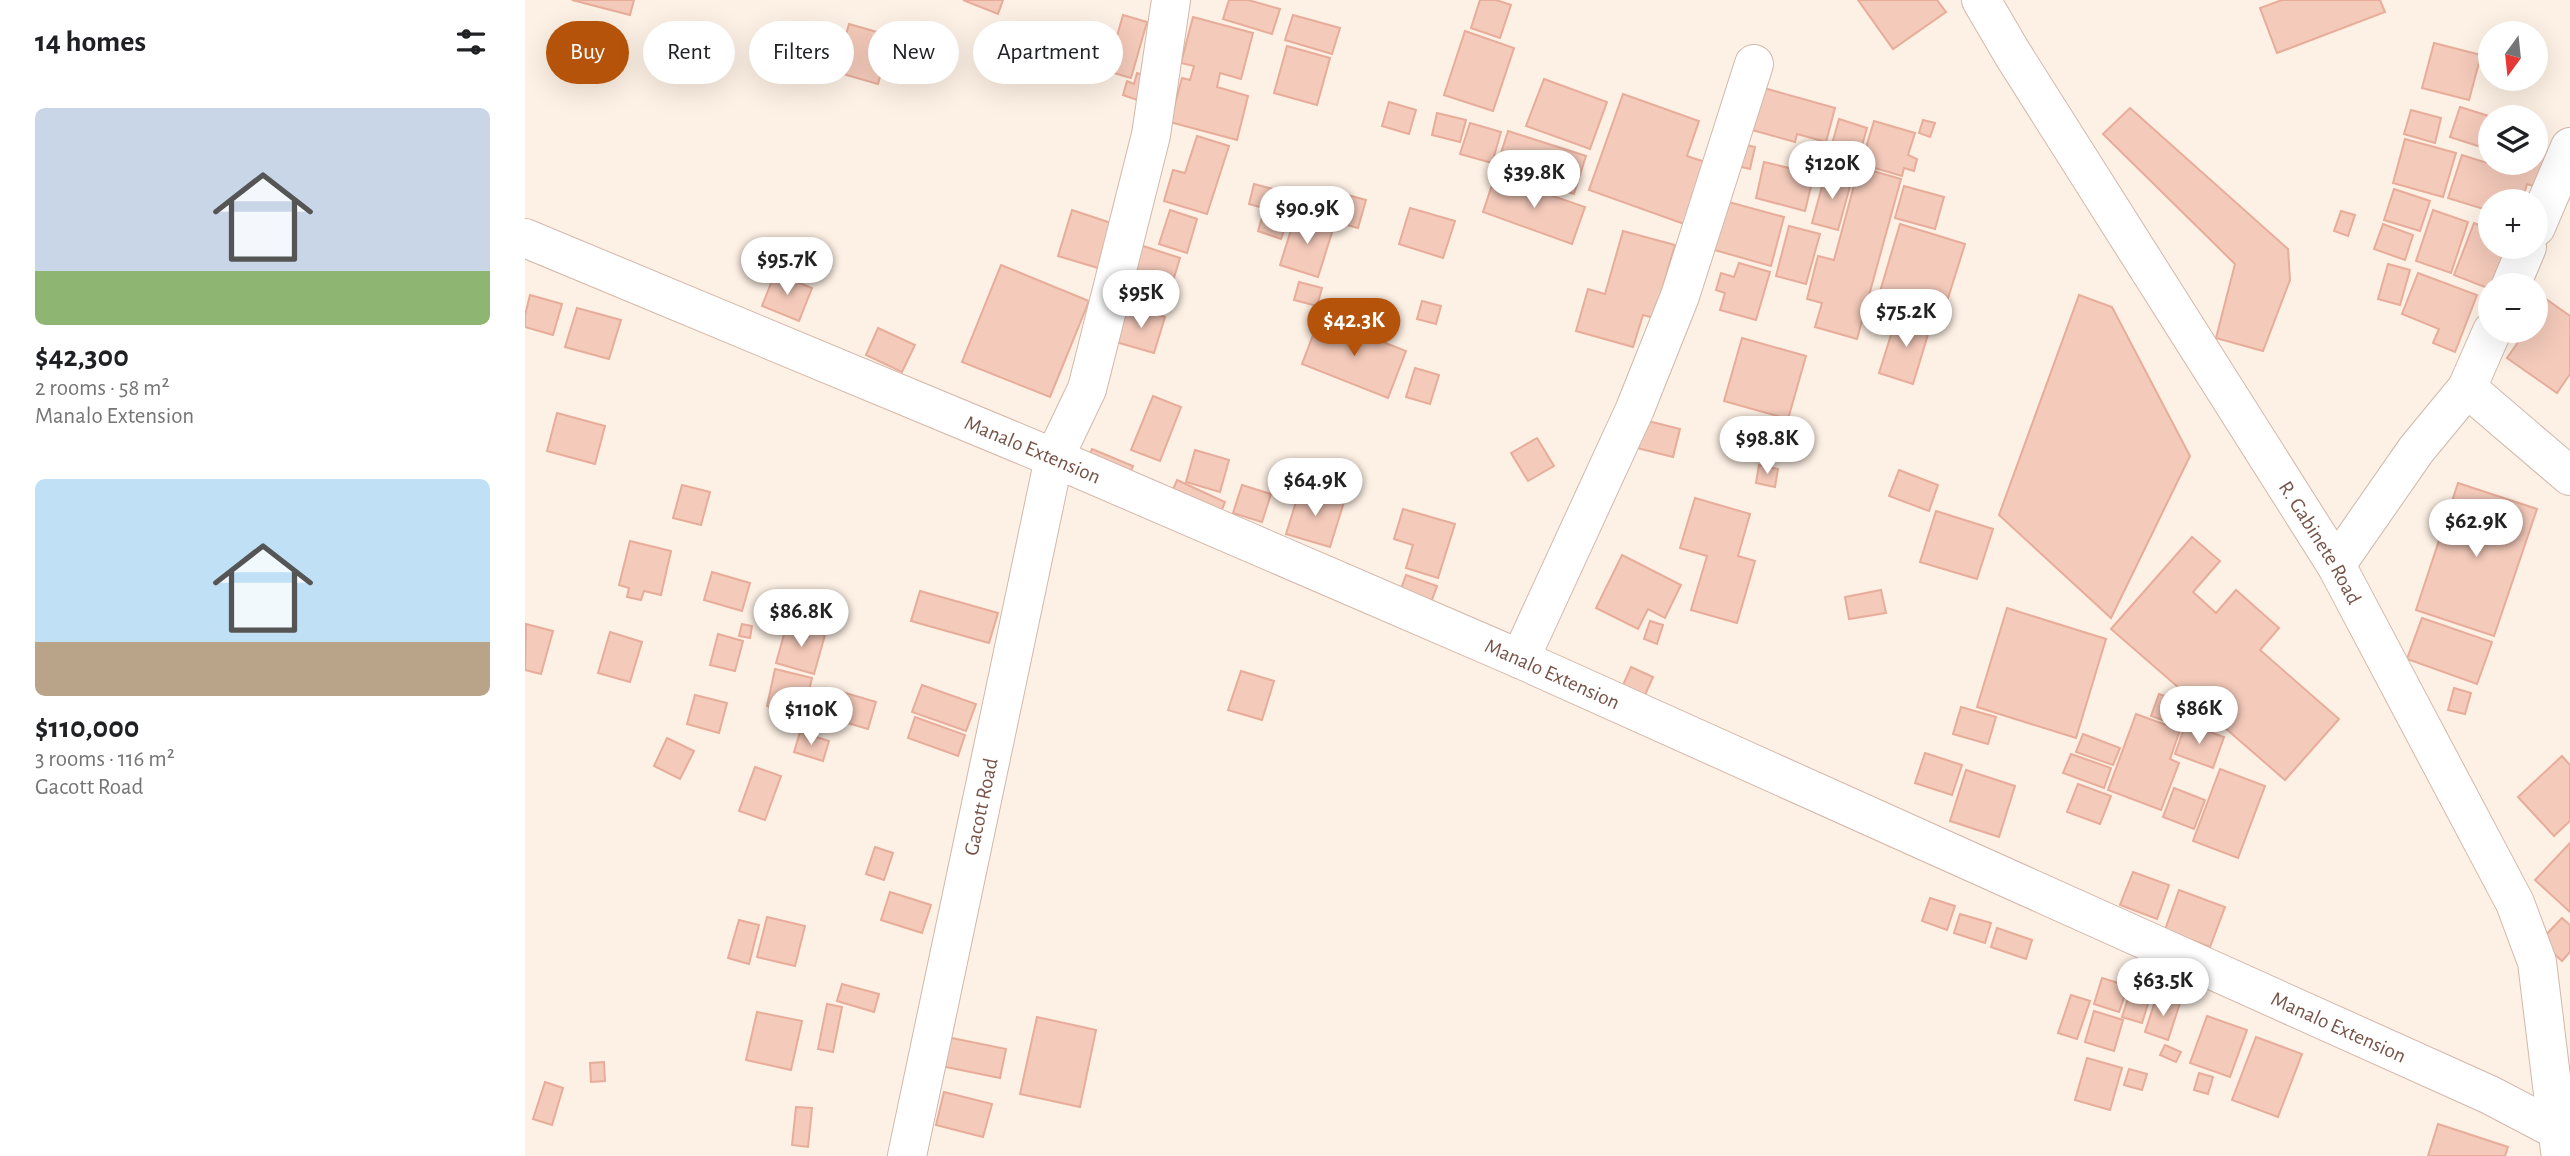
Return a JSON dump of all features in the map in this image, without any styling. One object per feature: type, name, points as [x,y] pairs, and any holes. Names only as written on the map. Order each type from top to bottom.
[{"type":"street","name":"Gacott Road","points":[[907,1156],[1054,458],[1087,389],[1151,135],[1171,0]]},
{"type":"street","name":"R. Gabinete Road","points":[[1981,0],[2019,65],[2336,565],[2515,903],[2537,962],[2563,1141]]},
{"type":"street","points":[[1520,659],[1635,409],[1680,296],[1754,64]]},
{"type":"street","points":[[2548,199],[2570,147]]},
{"type":"street","name":"Manalo Extension","points":[[525,238],[1054,458],[1520,659],[2465,1084],[2563,1141]]},
{"type":"street","points":[[2336,565],[2416,450],[2467,388],[2486,343]]},
{"type":"street","points":[[2467,388],[2570,476]]},
{"type":"building","points":[[572,0],[634,0],[630,15]]},
{"type":"building","points":[[963,0],[1003,0],[998,14]]},
{"type":"building","points":[[1229,0],[1248,0],[1280,9],[1272,34],[1223,19]]},
{"type":"building","points":[[1480,0],[1496,0],[1511,5],[1500,38],[1471,28]]},
{"type":"building","points":[[1858,0],[1937,0],[1946,12],[1893,49]]},
{"type":"building","points":[[2282,0],[2380,0],[2385,12],[2277,53],[2260,8]]},
{"type":"building","points":[[1123,15],[1147,22],[1131,78],[1123,76]]},
{"type":"building","points":[[1293,15],[1340,28],[1332,54],[1285,40]]},
{"type":"building","points":[[1193,17],[1253,33],[1241,79],[1220,73],[1217,87],[1248,96],[1237,140],[1170,122],[1182,78],[1190,80],[1194,66],[1181,63]]},
{"type":"building","points":[[854,25],[868,29],[868,81],[854,77]]},
{"type":"building","points":[[1465,31],[1514,48],[1493,111],[1444,95]]},
{"type":"building","points":[[2434,43],[2478,54],[2478,66],[2469,100],[2422,88]]},
{"type":"building","points":[[1287,46],[1330,58],[1317,105],[1274,93]]},
{"type":"building","points":[[1137,73],[1156,79],[1149,104],[1123,95],[1127,81],[1134,84]]},
{"type":"building","points":[[1544,79],[1607,102],[1590,149],[1526,126]]},
{"type":"building","points":[[1764,88],[1835,108],[1826,142],[1797,134],[1795,142],[1752,130]]},
{"type":"building","points":[[1623,94],[1699,121],[1687,156],[1705,162],[1684,224],[1589,190]]},
{"type":"building","points":[[1389,102],[1416,110],[1409,134],[1382,126]]},
{"type":"building","points":[[2460,107],[2478,113],[2478,146],[2450,137]]},
{"type":"building","points":[[2130,108],[2288,249],[2290,280],[2263,351],[2216,338],[2235,264],[2103,134]]},
{"type":"building","points":[[2411,110],[2441,118],[2435,143],[2404,134]]},
{"type":"building","points":[[1437,113],[1466,120],[1460,142],[1432,135]]},
{"type":"building","points":[[1839,119],[1867,128],[1854,174],[1826,166]]},
{"type":"building","points":[[1923,120],[1935,123],[1930,137],[1919,133]]},
{"type":"building","points":[[1874,121],[1915,133],[1908,155],[1917,159],[1914,171],[1904,168],[1902,176],[1861,164]]},
{"type":"building","points":[[1470,123],[1501,132],[1492,163],[1460,154]]},
{"type":"building","points":[[1508,131],[1586,156],[1574,194],[1496,169]]},
{"type":"building","points":[[1197,136],[1229,146],[1207,214],[1164,201],[1173,170],[1185,173]]},
{"type":"building","points":[[2405,139],[2456,153],[2443,197],[2393,183]]},
{"type":"building","points":[[1738,143],[1755,147],[1750,169],[1733,165]]},
{"type":"building","points":[[1809,144],[1826,149],[1820,171],[1802,166]]},
{"type":"building","points":[[2462,155],[2478,160],[2478,175],[2544,175],[2540,188],[2527,184],[2526,189],[2478,189],[2478,207],[2448,198]]},
{"type":"building","points":[[1764,162],[1814,174],[1805,211],[1756,198]]},
{"type":"building","points":[[1859,167],[1901,179],[1857,339],[1815,327],[1822,303],[1807,299],[1818,256],[1834,260]]},
{"type":"building","points":[[1826,172],[1852,179],[1838,230],[1812,223]]},
{"type":"building","points":[[1495,176],[1585,207],[1572,244],[1483,212]]},
{"type":"building","points":[[1254,184],[1273,189],[1267,209],[1249,204]]},
{"type":"building","points":[[1904,186],[1944,197],[1935,229],[1895,218]]},
{"type":"building","points":[[1322,188],[1366,200],[1358,228],[1314,216]]},
{"type":"building","points":[[2394,189],[2430,201],[2420,231],[2384,220]]},
{"type":"building","points":[[1725,201],[1784,217],[1771,266],[1711,249]]},
{"type":"building","points":[[1410,208],[1455,221],[1443,258],[1399,244]]},
{"type":"building","points":[[1072,210],[1111,223],[1098,268],[1058,256]]},
{"type":"building","points":[[1170,210],[1197,219],[1187,253],[1159,244]]},
{"type":"building","points":[[2433,210],[2468,222],[2451,273],[2416,261]]},
{"type":"building","points":[[1264,211],[1288,219],[1281,239],[1258,231]]},
{"type":"building","points":[[2341,211],[2355,215],[2348,236],[2334,231]]},
{"type":"building","points":[[1296,214],[1334,226],[1318,277],[1280,265]]},
{"type":"building","points":[[2474,223],[2478,225],[2478,259],[2504,259],[2499,273],[2478,273],[2478,284],[2454,275]]},
{"type":"building","points":[[1900,224],[1965,244],[1943,314],[1879,295]]},
{"type":"building","points":[[2383,224],[2413,235],[2405,260],[2374,249]]},
{"type":"building","points":[[1789,226],[1820,234],[1806,284],[1776,276]]},
{"type":"building","points":[[1623,231],[1675,245],[1654,318],[1643,315],[1633,347],[1576,331],[1588,289],[1605,294]]},
{"type":"building","points":[[1140,245],[1180,258],[1166,304],[1125,292]]},
{"type":"building","points":[[1739,263],[1770,272],[1756,320],[1720,310],[1725,293],[1716,290],[1721,273],[1734,277]]},
{"type":"building","points":[[2388,264],[2410,270],[2400,305],[2378,299]]},
{"type":"building","points":[[1001,265],[1089,301],[1050,397],[962,362]]},
{"type":"building","points":[[775,273],[812,288],[799,321],[762,306]]},
{"type":"building","points":[[2418,273],[2477,295],[2455,352],[2433,343],[2439,329],[2402,314]]},
{"type":"building","points":[[1299,282],[1322,288],[1317,306],[1294,300]]},
{"type":"building","points":[[530,295],[562,304],[553,335],[525,327]]},
{"type":"building","points":[[2079,295],[2112,307],[2190,456],[2111,618],[1999,515]]},
{"type":"building","points":[[2548,300],[2570,316],[2570,374],[2557,393],[2507,358],[2518,343],[2548,343]]},
{"type":"building","points":[[1422,301],[1441,306],[1436,324],[1417,319]]},
{"type":"building","points":[[1128,306],[1165,317],[1154,353],[1116,342]]},
{"type":"building","points":[[577,308],[621,320],[609,359],[565,347]]},
{"type":"building","points":[[1913,312],[1933,318],[1913,384],[1879,373],[1895,322],[1909,326]]},
{"type":"building","points":[[1320,317],[1406,351],[1388,398],[1302,364]]},
{"type":"building","points":[[878,328],[915,345],[902,372],[866,355]]},
{"type":"building","points":[[1742,338],[1806,356],[1788,419],[1724,401]]},
{"type":"building","points":[[1415,368],[1439,375],[1430,404],[1406,397]]},
{"type":"building","points":[[1153,396],[1181,407],[1160,461],[1131,450]]},
{"type":"building","points":[[557,413],[605,426],[595,464],[547,451]]},
{"type":"building","points":[[1644,420],[1680,429],[1673,457],[1637,448]]},
{"type":"building","points":[[1537,438],[1554,466],[1528,481],[1511,453]]},
{"type":"building","points":[[1092,449],[1133,466],[1126,482],[1085,465]]},
{"type":"building","points":[[1195,450],[1229,460],[1220,492],[1186,482]]},
{"type":"building","points":[[1759,465],[1778,469],[1775,487],[1756,483]]},
{"type":"building","points":[[1899,470],[1938,485],[1929,511],[1889,496]]},
{"type":"building","points":[[1177,480],[1225,502],[1216,524],[1168,501]]},
{"type":"building","points":[[2458,483],[2537,509],[2494,636],[2416,610]]},
{"type":"building","points":[[682,485],[710,492],[701,525],[673,518]]},
{"type":"building","points":[[1242,485],[1271,494],[1262,522],[1233,513]]},
{"type":"building","points":[[1300,489],[1344,502],[1330,547],[1286,534]]},
{"type":"building","points":[[1695,498],[1750,514],[1738,556],[1755,561],[1737,623],[1691,610],[1707,556],[1680,548]]},
{"type":"building","points":[[1403,509],[1455,524],[1438,578],[1406,568],[1413,545],[1394,539]]},
{"type":"building","points":[[1936,511],[1993,529],[1977,579],[1920,562]]},
{"type":"building","points":[[2192,537],[2220,561],[2193,592],[2216,613],[2236,590],[2279,628],[2260,650],[2339,719],[2285,780],[2111,629]]},
{"type":"building","points":[[630,541],[671,551],[661,595],[644,591],[641,600],[627,597],[629,588],[619,585]]},
{"type":"building","points":[[1622,555],[1681,585],[1665,618],[1648,609],[1638,629],[1596,608]]},
{"type":"building","points":[[712,572],[750,583],[742,611],[704,600]]},
{"type":"building","points":[[1406,575],[1437,586],[1429,608],[1398,597]]},
{"type":"building","points":[[1881,590],[1886,613],[1849,619],[1845,597]]},
{"type":"building","points":[[920,591],[998,613],[989,643],[911,621]]},
{"type":"building","points":[[2007,608],[2106,639],[2076,738],[1977,707]]},
{"type":"building","points":[[2422,618],[2492,642],[2477,684],[2407,659]]},
{"type":"building","points":[[1650,621],[1663,625],[1657,644],[1644,639]]},
{"type":"building","points":[[526,624],[553,631],[541,674],[525,670]]},
{"type":"building","points":[[742,624],[752,626],[750,638],[739,636]]},
{"type":"building","points":[[787,624],[825,635],[814,674],[776,663]]},
{"type":"building","points":[[610,632],[642,642],[630,682],[598,673]]},
{"type":"building","points":[[718,634],[743,641],[735,671],[710,665]]},
{"type":"building","points":[[1631,667],[1653,677],[1641,704],[1619,694]]},
{"type":"building","points":[[775,669],[812,678],[803,715],[767,706]]},
{"type":"building","points":[[1241,671],[1274,681],[1262,720],[1228,710]]},
{"type":"building","points":[[922,685],[976,704],[966,731],[912,712]]},
{"type":"building","points":[[2454,688],[2471,693],[2465,714],[2448,710]]},
{"type":"building","points":[[842,692],[876,702],[868,729],[834,719]]},
{"type":"building","points":[[2159,694],[2187,704],[2179,726],[2151,716]]},
{"type":"building","points":[[695,695],[727,703],[719,733],[687,724]]},
{"type":"building","points":[[1961,707],[1996,717],[1988,744],[1953,734]]},
{"type":"building","points":[[2136,714],[2180,730],[2170,759],[2179,763],[2161,810],[2108,790]]},
{"type":"building","points":[[915,717],[965,735],[958,756],[908,738]]},
{"type":"building","points":[[2186,723],[2224,737],[2213,768],[2175,754]]},
{"type":"building","points":[[800,732],[829,741],[823,761],[794,752]]},
{"type":"building","points":[[2083,734],[2120,748],[2113,765],[2076,752]]},
{"type":"building","points":[[667,738],[694,751],[680,779],[654,766]]},
{"type":"building","points":[[1925,753],[1962,765],[1952,795],[1915,783]]},
{"type":"building","points":[[2071,754],[2111,768],[2104,788],[2063,773]]},
{"type":"building","points":[[2562,756],[2570,765],[2570,821],[2554,836],[2518,797]]},
{"type":"building","points":[[755,767],[781,776],[765,820],[739,811]]},
{"type":"building","points":[[2220,769],[2265,786],[2238,858],[2193,841]]},
{"type":"building","points":[[1966,770],[2015,786],[1999,837],[1950,821]]},
{"type":"building","points":[[2078,784],[2111,796],[2100,824],[2067,812]]},
{"type":"building","points":[[2174,788],[2205,800],[2194,829],[2163,817]]},
{"type":"building","points":[[2570,843],[2570,912],[2535,880]]},
{"type":"building","points":[[875,847],[893,853],[884,880],[866,874]]},
{"type":"building","points":[[2133,872],[2169,885],[2157,919],[2120,905]]},
{"type":"building","points":[[2179,890],[2225,907],[2210,947],[2165,930]]},
{"type":"building","points":[[890,892],[931,905],[922,933],[881,920]]},
{"type":"building","points":[[1930,898],[1955,906],[1947,930],[1922,921]]},
{"type":"building","points":[[1960,914],[1991,923],[1985,943],[1954,933]]},
{"type":"building","points":[[767,917],[805,926],[795,966],[757,957]]},
{"type":"building","points":[[2562,918],[2570,925],[2570,952],[2562,961],[2540,941]]},
{"type":"building","points":[[739,920],[759,925],[749,964],[728,958]]},
{"type":"building","points":[[1997,928],[2032,940],[2026,959],[1991,947]]},
{"type":"building","points":[[2102,978],[2128,986],[2119,1012],[2094,1004]]},
{"type":"building","points":[[842,984],[879,994],[874,1012],[837,1001]]},
{"type":"building","points":[[2131,989],[2151,994],[2142,1023],[2122,1017]]},
{"type":"building","points":[[2071,995],[2090,1001],[2077,1039],[2058,1033]]},
{"type":"building","points":[[2157,995],[2180,1003],[2168,1040],[2145,1032]]},
{"type":"building","points":[[827,1004],[842,1007],[833,1052],[818,1049]]},
{"type":"building","points":[[2094,1011],[2123,1020],[2114,1051],[2085,1042]]},
{"type":"building","points":[[757,1012],[802,1021],[791,1070],[746,1060]]},
{"type":"building","points":[[2207,1016],[2247,1030],[2230,1077],[2190,1063]]},
{"type":"building","points":[[1037,1017],[1096,1030],[1080,1107],[1020,1094]]},
{"type":"building","points":[[947,1037],[1006,1049],[1000,1078],[941,1066]]},
{"type":"building","points":[[2256,1037],[2302,1054],[2278,1117],[2232,1100]]},
{"type":"building","points":[[2165,1045],[2181,1052],[2176,1062],[2160,1055]]},
{"type":"building","points":[[2087,1058],[2122,1068],[2110,1110],[2075,1100]]},
{"type":"building","points":[[604,1062],[605,1081],[591,1082],[590,1063]]},
{"type":"building","points":[[2129,1069],[2147,1074],[2142,1090],[2124,1085]]},
{"type":"building","points":[[2199,1073],[2213,1077],[2208,1094],[2194,1090]]},
{"type":"building","points":[[545,1082],[563,1088],[552,1125],[533,1119]]},
{"type":"building","points":[[944,1092],[992,1104],[983,1137],[936,1125]]},
{"type":"building","points":[[796,1107],[812,1108],[808,1147],[792,1145]]},
{"type":"building","points":[[2438,1124],[2508,1147],[2505,1156],[2428,1156]]}]
